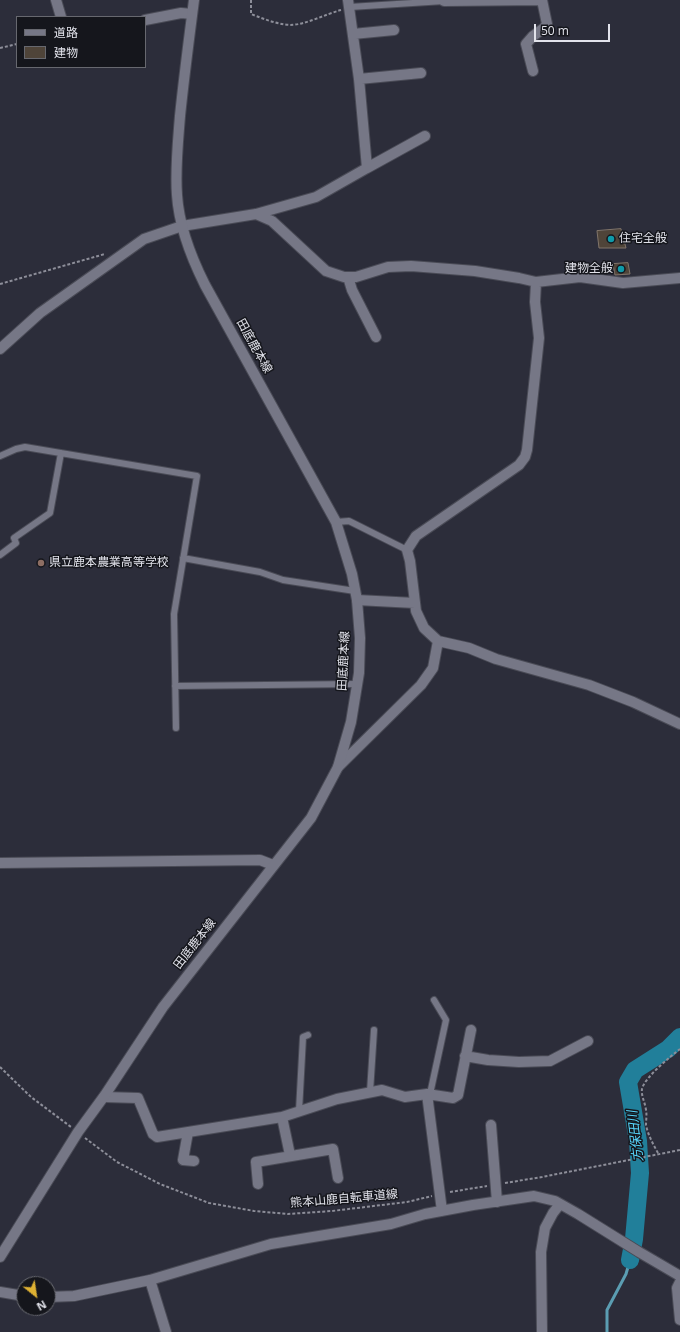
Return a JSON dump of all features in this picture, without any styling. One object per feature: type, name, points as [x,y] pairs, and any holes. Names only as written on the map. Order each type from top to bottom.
[{"type":"street","points":[[56,0],[61,16]]},
{"type":"street","name":"田底鹿本線","points":[[0,1257],[78,1132],[104,1097],[163,1007],[311,818],[338,767],[351,722],[359,673],[360,638],[356,596],[352,574],[336,522],[205,285],[193,261],[182,226],[177,195],[177,147],[194,0]]},
{"type":"street","points":[[444,1],[541,0],[547,24],[526,44],[533,71]]},
{"type":"street","points":[[349,4],[359,79],[367,168]]},
{"type":"street","points":[[146,20],[181,13],[192,14]]},
{"type":"street","points":[[353,34],[394,30]]},
{"type":"street","points":[[359,79],[421,73]]},
{"type":"street","points":[[0,348],[40,313],[144,239],[182,226],[256,214],[316,197],[425,136]]},
{"type":"street","points":[[256,214],[272,221],[326,271],[348,277],[356,277],[388,267],[410,266],[475,271],[536,282],[580,277],[623,283],[680,278]]},
{"type":"street","points":[[348,277],[352,290],[376,337]]},
{"type":"street","points":[[536,282],[535,302],[540,338],[525,457],[513,470],[416,536],[407,550],[410,561],[416,611],[424,628],[438,641],[469,648],[496,659],[589,685],[633,702],[680,724]]},
{"type":"street","points":[[356,596],[416,603]]},
{"type":"street","points":[[338,767],[421,685],[433,668],[438,641]]},
{"type":"street","points":[[0,863],[260,860],[273,865]]},
{"type":"street","points":[[104,1097],[138,1098],[153,1134],[157,1137],[282,1117],[299,1110],[337,1099],[382,1090],[405,1097],[428,1094],[453,1098],[458,1095],[471,1030]]},
{"type":"street","points":[[465,1056],[488,1060],[519,1062],[550,1061],[588,1042]]},
{"type":"street","points":[[428,1094],[442,1211]]},
{"type":"street","points":[[282,1117],[290,1155]]},
{"type":"street","points":[[491,1125],[497,1202]]},
{"type":"street","points":[[188,1132],[183,1160],[194,1161]]},
{"type":"street","points":[[258,1184],[256,1162],[290,1155],[333,1149],[338,1178]]},
{"type":"street","points":[[56,1297],[74,1296],[150,1280],[271,1244],[391,1224],[442,1211],[534,1196],[555,1201],[680,1276]]},
{"type":"street","points":[[542,1332],[540,1252],[545,1228],[560,1204]]},
{"type":"street","points":[[150,1280],[166,1332]]},
{"type":"street","points":[[680,1282],[677,1288],[680,1320]]},
{"type":"street","points":[[0,1292],[16,1295]]},
{"type":"lane","points":[[349,4],[444,1]]},
{"type":"lane","points":[[0,456],[25,447],[197,476],[174,614],[176,728]]},
{"type":"lane","points":[[0,555],[16,543],[14,538],[50,512],[61,453]]},
{"type":"lane","points":[[336,522],[349,521],[407,550]]},
{"type":"lane","points":[[184,558],[260,572],[282,580],[356,596]]},
{"type":"lane","points":[[175,686],[357,684]]},
{"type":"lane","points":[[428,1094],[446,1020],[434,1000]]},
{"type":"lane","points":[[370,1092],[374,1030]]},
{"type":"lane","points":[[299,1110],[303,1037],[308,1035]]},
{"type":"path","points":[[251,0],[251,14],[278,23],[292,25],[305,22],[349,4]]},
{"type":"path","points":[[0,48],[16,44]]},
{"type":"path","points":[[0,284],[111,252]]},
{"type":"path","points":[[658,1154],[650,1138],[646,1124],[647,1111],[642,1099],[642,1088],[662,1064],[680,1049]]},
{"type":"path","name":"熊本山鹿自転車道線","points":[[0,1067],[32,1097],[117,1162],[160,1184],[209,1203],[254,1211],[288,1214],[332,1211],[407,1202],[439,1194],[542,1177],[653,1154],[680,1150]]},
{"type":"building","name":"住宅全般","points":[[621,229],[626,248],[599,248],[597,231]]},
{"type":"building","name":"建物全般","points":[[628,263],[630,274],[615,275],[613,264]]},
{"type":"waterway","name":"方保田川","points":[[630,1260],[634,1239],[640,1173],[638,1141],[628,1082],[635,1070],[668,1049],[680,1037]]},
{"type":"waterway","points":[[607,1332],[607,1310],[626,1274],[630,1260]]},
{"type":"place","name":"住宅全般","points":[[611,239]]},
{"type":"place","name":"建物全般","points":[[621,269]]},
{"type":"place","name":"県立鹿本農業高等学校","points":[[41,563]]}]
